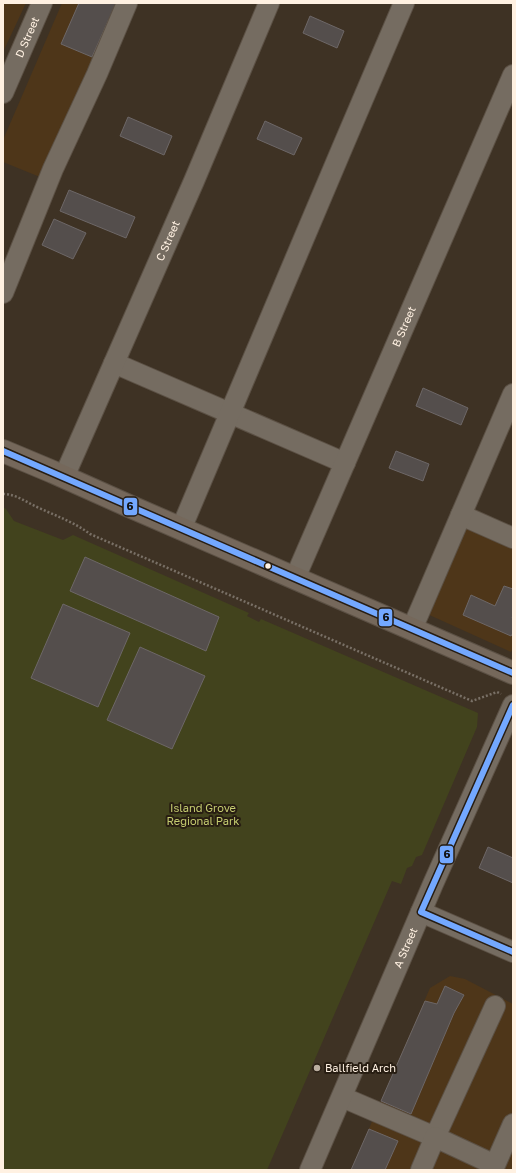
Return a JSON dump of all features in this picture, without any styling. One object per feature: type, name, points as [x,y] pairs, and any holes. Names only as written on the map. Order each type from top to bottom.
[{"type":"main road","points":[[3,451],[513,674]]},
{"type":"street","name":"D Street","points":[[3,93],[42,3]]},
{"type":"street","points":[[3,294],[53,169],[97,74],[127,3]]},
{"type":"street","name":"C Street","points":[[64,477],[194,181],[270,3]]},
{"type":"street","points":[[181,529],[404,3]]},
{"type":"street","name":"B Street","points":[[295,578],[513,75]]},
{"type":"street","points":[[114,363],[345,463]]},
{"type":"street","points":[[412,629],[513,394]]},
{"type":"street","points":[[461,514],[513,538]]},
{"type":"street","name":"A Street","points":[[310,1170],[421,912],[508,700]]},
{"type":"street","points":[[421,912],[513,952]]},
{"type":"street","points":[[421,1170],[496,1006]]},
{"type":"street","points":[[342,1097],[435,1137],[494,1167],[513,1124]]},
{"type":"path","points":[[3,494],[9,494],[17,497],[38,508],[70,521],[90,534],[472,701],[497,692],[508,700]]},
{"type":"shaded area","points":[[3,3],[26,3],[3,52]]},
{"type":"shaded area","points":[[62,3],[122,3],[45,179],[3,162],[3,140]]},
{"type":"shaded area","points":[[464,523],[513,544],[513,648],[511,652],[425,613]]},
{"type":"shaded area","points":[[450,976],[465,979],[513,1004],[513,1170],[351,1170],[430,988]]},
{"type":"green space","name":"Island Grove Regional Park","points":[[3,507],[14,521],[63,540],[73,535],[249,613],[247,616],[259,622],[261,619],[478,713],[477,727],[422,855],[416,857],[412,866],[407,868],[401,884],[392,881],[267,1170],[3,1170]]},
{"type":"building","points":[[79,3],[123,3],[115,22],[109,19],[92,57],[61,44]]},
{"type":"building","points":[[310,16],[344,31],[337,48],[303,33]]},
{"type":"building","points":[[128,117],[172,136],[164,155],[120,136]]},
{"type":"building","points":[[265,121],[302,138],[294,155],[257,139]]},
{"type":"building","points":[[69,190],[135,217],[126,238],[60,211]]},
{"type":"building","points":[[54,219],[86,233],[73,259],[42,245]]},
{"type":"building","points":[[423,388],[468,408],[461,425],[416,406]]},
{"type":"building","points":[[396,451],[429,464],[423,481],[389,468]]},
{"type":"building","points":[[85,557],[219,617],[206,651],[70,591]]},
{"type":"building","points":[[504,586],[513,589],[513,633],[511,636],[463,615],[471,595],[495,606]]},
{"type":"building","points":[[63,604],[130,633],[98,707],[31,678]]},
{"type":"building","points":[[140,647],[205,676],[172,749],[107,720]]},
{"type":"building","points":[[488,847],[513,858],[513,883],[479,868]]},
{"type":"building","points":[[445,986],[464,995],[454,1013],[411,1114],[381,1101],[425,1001],[437,1004]]},
{"type":"building","points":[[369,1129],[398,1141],[385,1170],[351,1170]]},
{"type":"transit line","name":"6","points":[[3,451],[513,673]]},
{"type":"transit line","name":"6","points":[[513,705],[421,912],[513,952]]},
{"type":"place","name":"Ballfield Arch","points":[[317,1068]]}]
